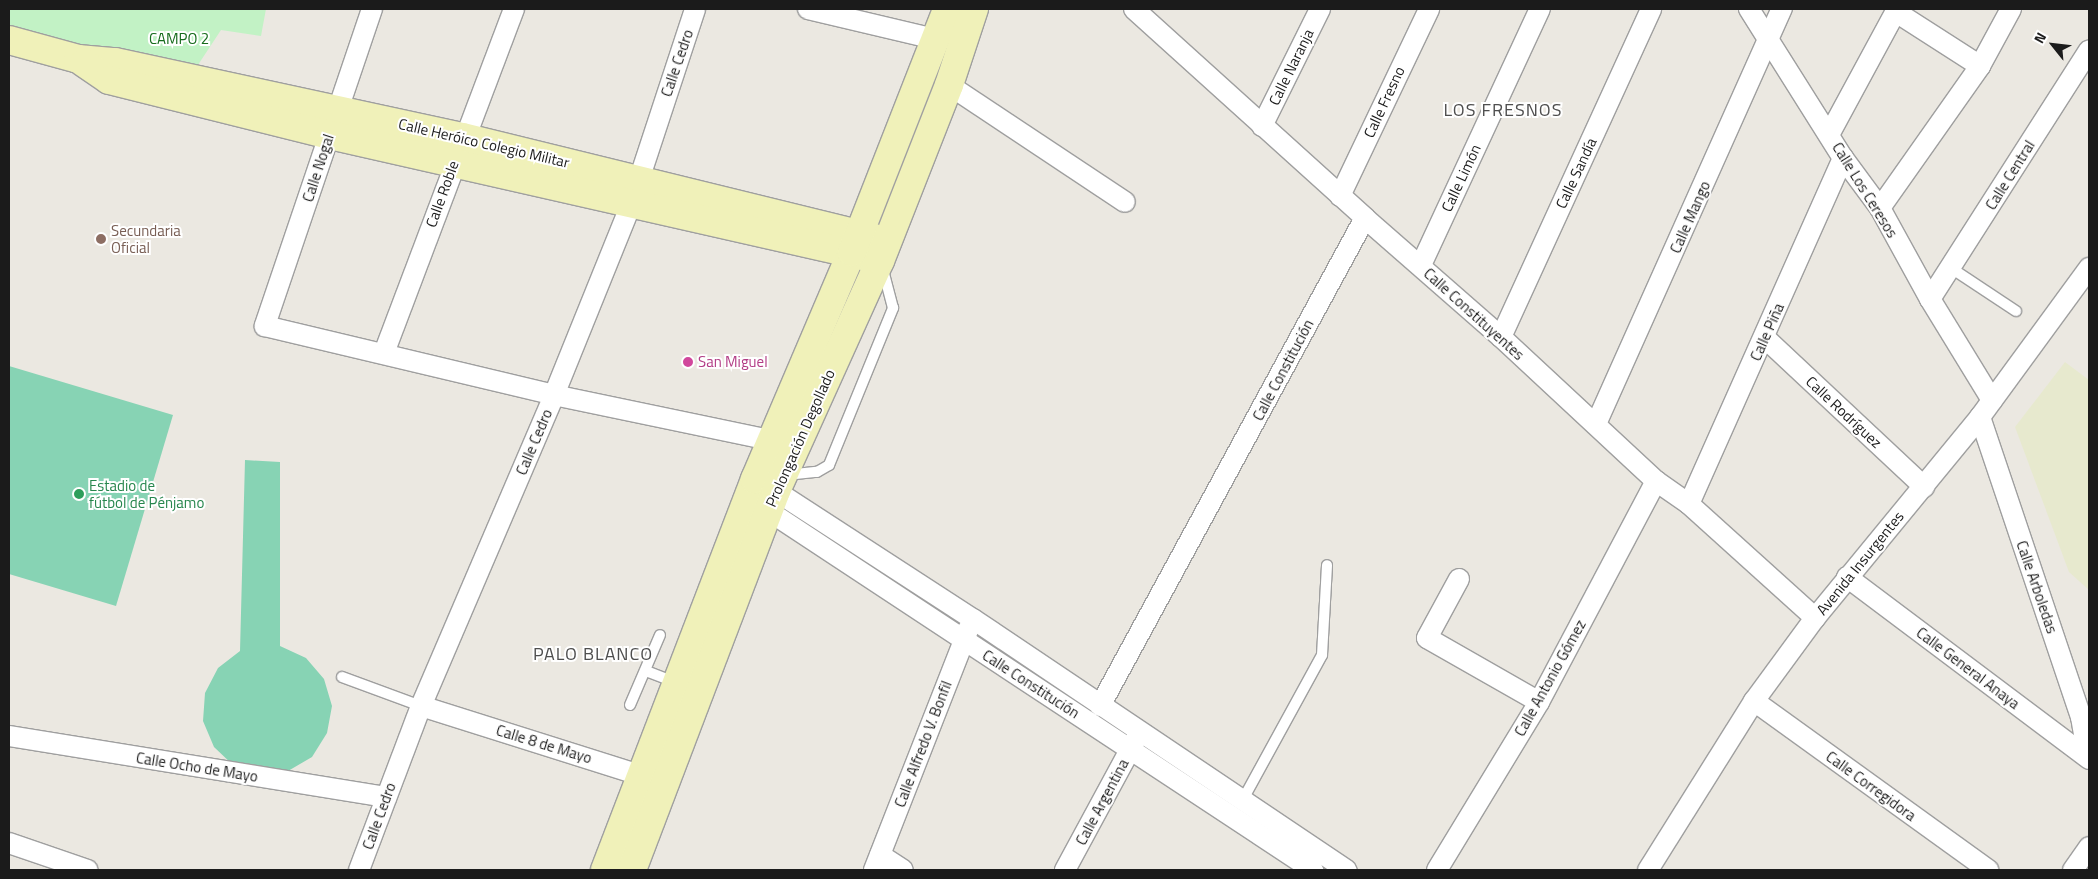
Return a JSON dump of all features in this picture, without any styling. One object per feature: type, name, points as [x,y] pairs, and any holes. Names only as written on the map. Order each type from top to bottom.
[{"type":"street","name":"Calle Nogal","points":[[372,9],[265,326],[384,353]]},
{"type":"street","name":"Calle Roble","points":[[384,353],[454,163],[514,9]]},
{"type":"street","name":"Calle Cedro","points":[[359,870],[421,706],[554,395],[634,192],[695,9]]},
{"type":"street","points":[[808,9],[935,39]]},
{"type":"street","name":"Prolongación Degollado","points":[[605,870],[654,780],[766,490],[774,441],[947,9]]},
{"type":"street","name":"Prolongación Degollado","points":[[632,870],[679,683],[766,490],[884,251],[949,85],[974,9]]},
{"type":"street","name":"Calle Constituyentes","points":[[1134,9],[1364,218],[1421,265],[1501,337],[1656,481],[1688,504],[1815,618]]},
{"type":"street","name":"Calle Naranja","points":[[1262,126],[1320,9]]},
{"type":"street","name":"Calle Fresno","points":[[1340,196],[1429,9]]},
{"type":"street","name":"Calle Limón","points":[[1421,265],[1540,9]]},
{"type":"street","name":"Calle Sandía","points":[[1501,337],[1651,9]]},
{"type":"street","name":"Calle Los Ceresos","points":[[1749,9],[1830,133],[1843,158],[1880,208],[1930,299],[1992,400]]},
{"type":"street","name":"Calle Mango","points":[[1596,424],[1770,41],[1782,9]]},
{"type":"street","points":[[1880,208],[1980,66],[2011,9]]},
{"type":"street","points":[[1830,133],[1896,10],[1980,66]]},
{"type":"street","name":"Calle Heróico Colegio Militar","points":[[9,40],[78,59],[108,80],[333,122],[464,137],[634,192]]},
{"type":"street","name":"Calle Central","points":[[1930,299],[2089,50]]},
{"type":"street","points":[[949,85],[1126,202]]},
{"type":"street","name":"Calle Heróico Colegio Militar","points":[[333,122],[454,163],[634,192],[884,251]]},
{"type":"street","name":"Calle Piña","points":[[1688,504],[1765,338],[1843,158]]},
{"type":"street","name":"Calle Constitución","points":[[1100,706],[1364,218]]},
{"type":"street","name":"Avenida Insurgentes","points":[[1648,870],[1754,702],[1815,618],[1980,417],[2089,268]]},
{"type":"street","name":"Calle Rodríguez","points":[[1765,338],[1924,487]]},
{"type":"street","points":[[384,353],[554,395],[774,441]]},
{"type":"street","name":"Calle Arboledas","points":[[1980,417],[2081,717],[2088,758]]},
{"type":"street","name":"Calle Antonio Gómez","points":[[1437,870],[1539,702],[1656,481]]},
{"type":"street","name":"Calle Constitución","points":[[766,490],[973,619],[1100,706],[1134,741]]},
{"type":"street","name":"Calle Constitución","points":[[766,490],[963,640],[1134,741],[1237,810],[1313,870]]},
{"type":"street","name":"Calle General Anaya","points":[[1847,577],[2088,758]]},
{"type":"street","points":[[1459,578],[1427,638],[1539,702]]},
{"type":"street","name":"Calle Alfredo V. Bonfil","points":[[877,863],[963,640],[973,619]]},
{"type":"street","name":"Calle Corregidora","points":[[1754,702],[1988,870]]},
{"type":"street","name":"Calle 8 de Mayo","points":[[421,706],[654,780]]},
{"type":"street","name":"Calle Ocho de Mayo","points":[[9,736],[386,797]]},
{"type":"street","name":"Calle Argentina","points":[[1065,870],[1134,741]]},
{"type":"street","name":"Calle Constitución","points":[[1237,810],[1346,870]]},
{"type":"street","points":[[9,843],[88,870]]},
{"type":"street","points":[[2073,870],[2089,847]]},
{"type":"street","points":[[877,863],[903,870]]},
{"type":"lane","points":[[766,490],[817,472],[829,465],[893,308],[884,251]]},
{"type":"lane","points":[[1951,268],[2016,311]]},
{"type":"lane","points":[[1237,810],[1322,655],[1326,565]]},
{"type":"lane","points":[[630,705],[660,635]]},
{"type":"lane","points":[[646,671],[679,683]]},
{"type":"lane","points":[[342,677],[421,706]]},
{"type":"green space","name":"CAMPO 2","points":[[9,9],[266,9],[261,36],[221,30],[192,74],[9,26]]},
{"type":"green space","points":[[2065,362],[2089,380],[2089,590],[2069,572],[2015,427]]},
{"type":"green space","name":"Estadio de fútbol de Pénjamo","points":[[9,366],[173,415],[116,606],[9,574]]},
{"type":"green space","points":[[245,460],[280,462],[280,646],[306,658],[324,679],[332,706],[327,733],[312,757],[288,771],[234,766],[214,747],[203,721],[205,693],[218,668],[240,651]]},
{"type":"place","name":"Secundaria Oficial","points":[[101,239]]},
{"type":"place","name":"San Miguel","points":[[688,362]]},
{"type":"place","name":"Estadio de fútbol de Pénjamo","points":[[79,494]]},
{"type":"district","name":"LOS FRESNOS","points":[[1503,110]]},
{"type":"district","name":"PALO BLANCO","points":[[593,654]]}]
